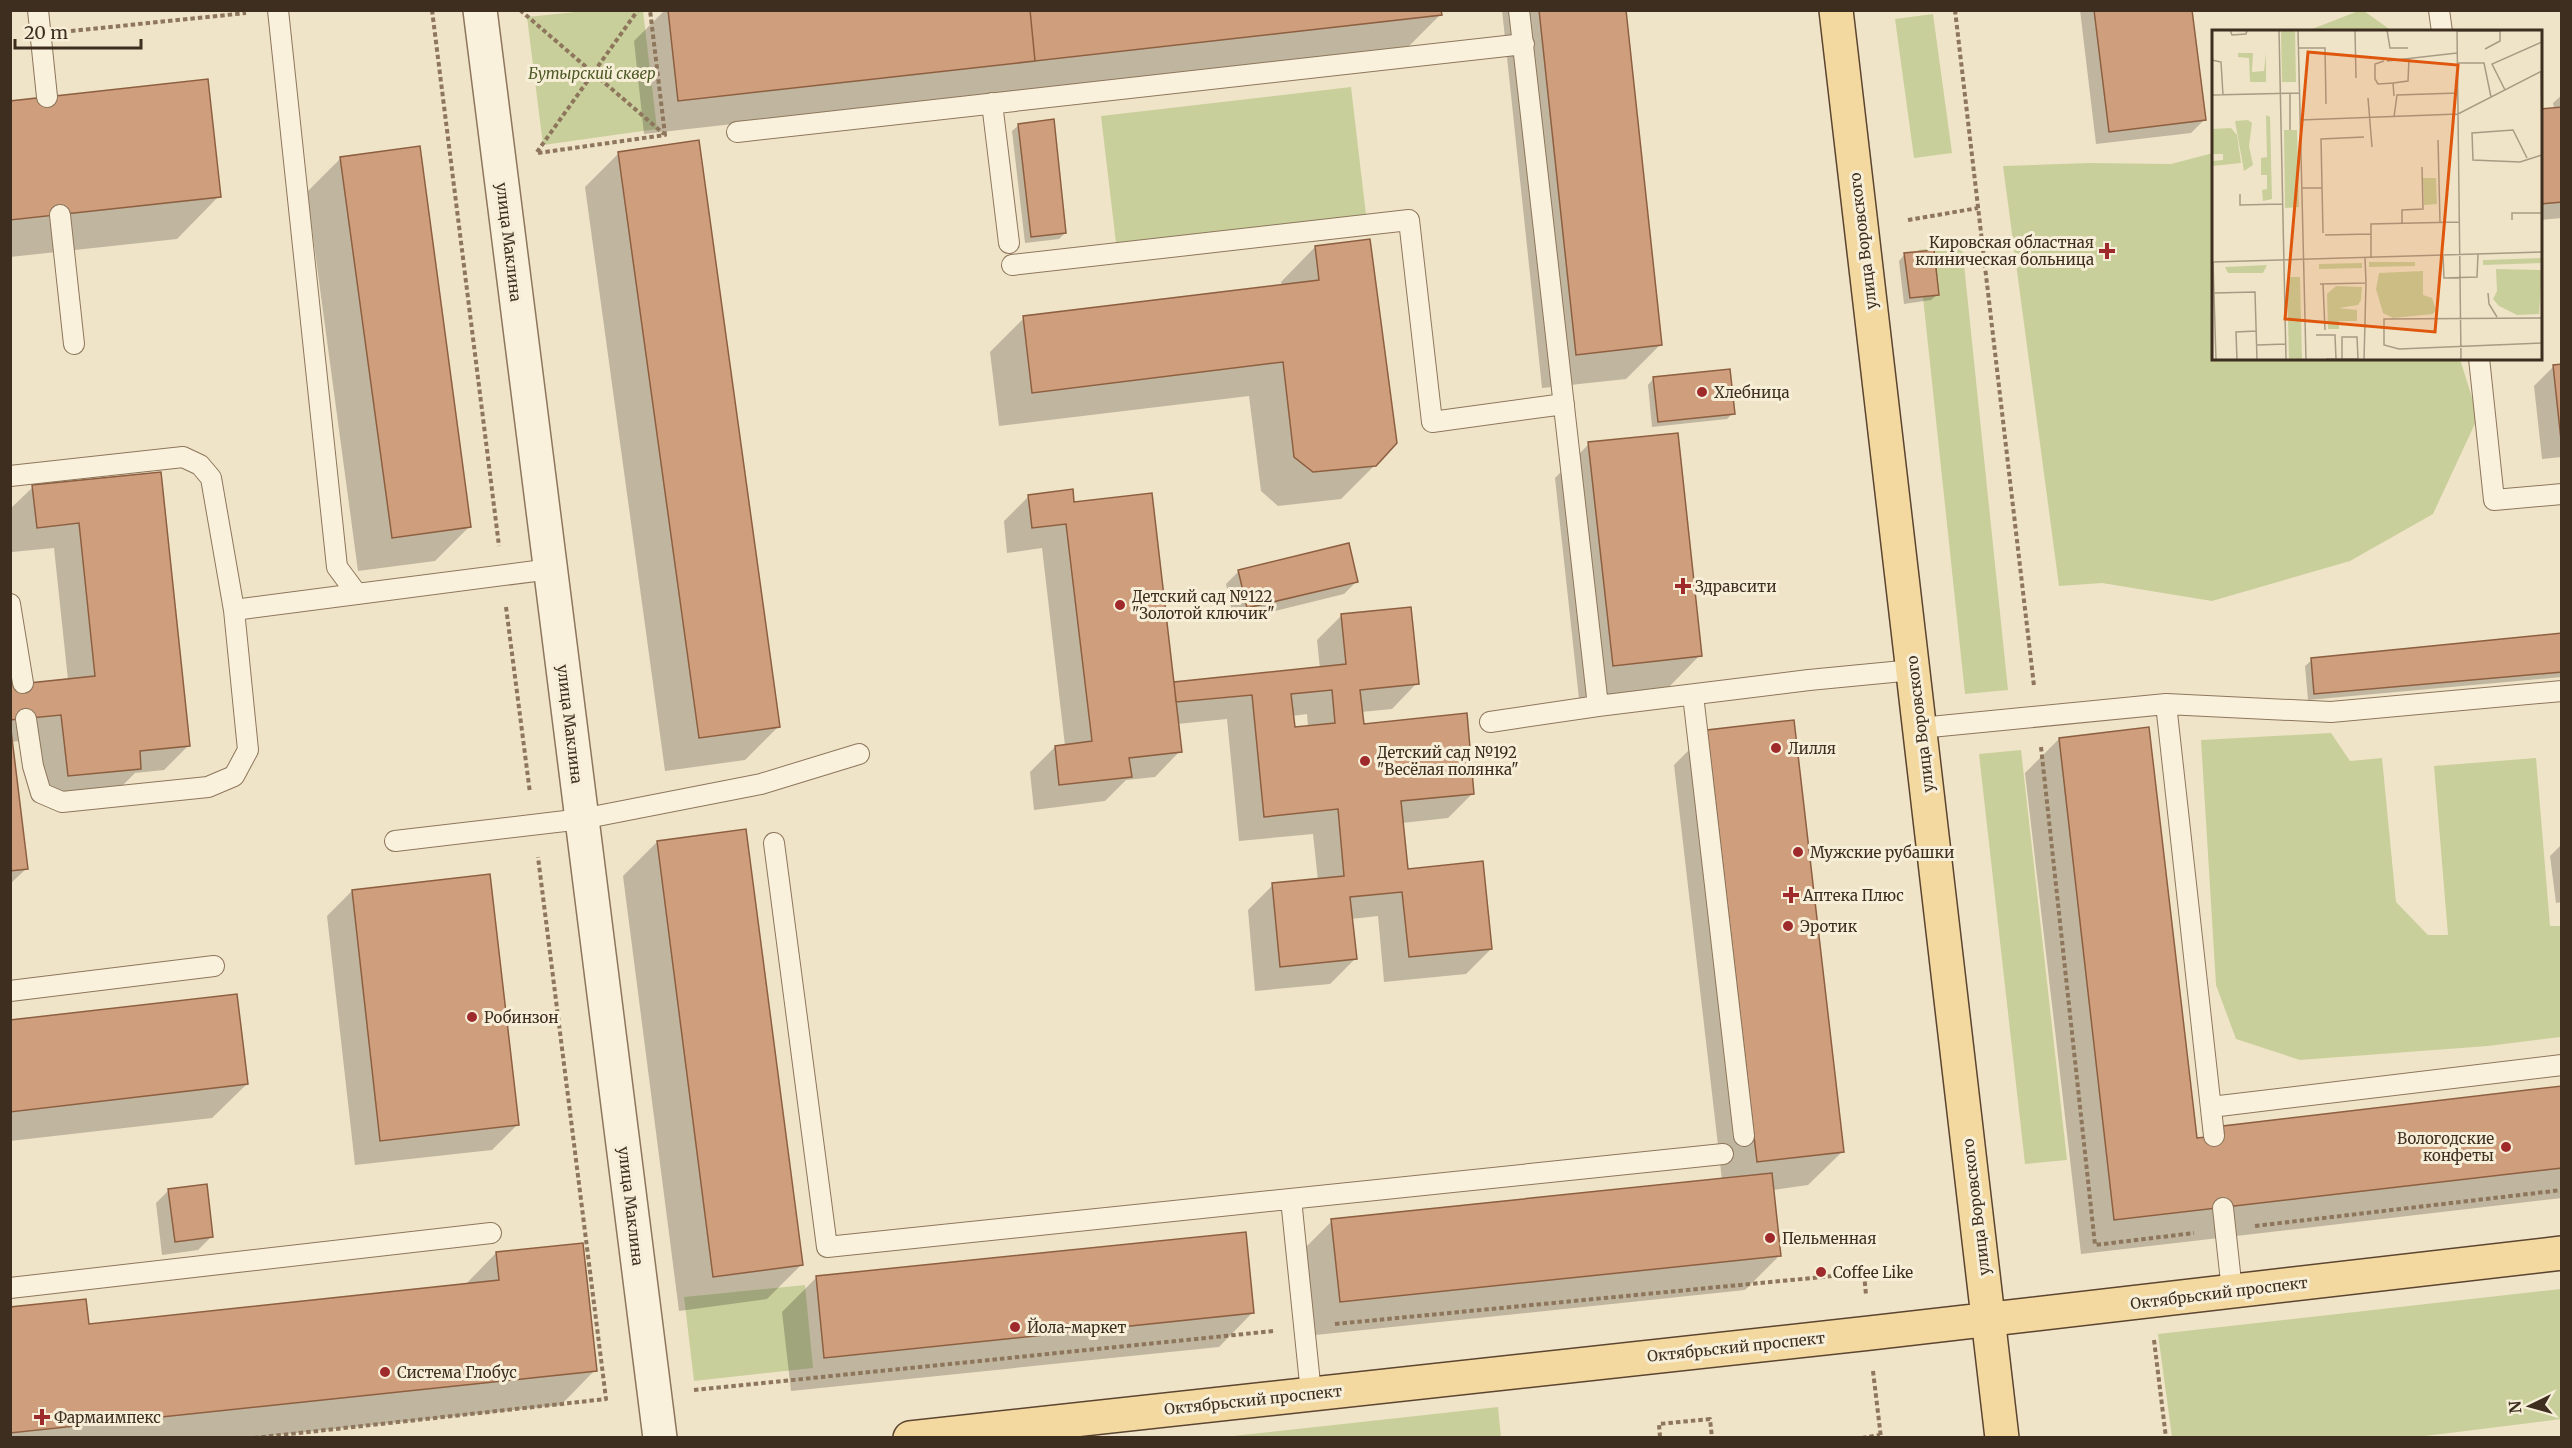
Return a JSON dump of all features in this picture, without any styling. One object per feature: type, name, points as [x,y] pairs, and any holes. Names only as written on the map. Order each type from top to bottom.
[{"type":"main road","name":"улица Воровского","points":[[1836,10],[2002,1437]]},
{"type":"main road","name":"Октябрьский проспект","points":[[910,1437],[1989,1319],[2562,1253]]},
{"type":"street","name":"улица Маклина","points":[[480,10],[660,1437]]},
{"type":"lane","points":[[38,10],[47,97]]},
{"type":"lane","points":[[278,10],[337,567],[357,594]]},
{"type":"lane","points":[[1519,10],[1598,706]]},
{"type":"lane","points":[[2439,10],[2442,30]]},
{"type":"lane","points":[[737,132],[1524,44]]},
{"type":"lane","points":[[992,103],[1009,243]]},
{"type":"lane","points":[[60,215],[74,344]]},
{"type":"lane","points":[[1012,265],[1409,220],[1432,422],[1564,404]]},
{"type":"lane","points":[[2479,360],[2494,500],[2562,494]]},
{"type":"lane","points":[[10,476],[183,457],[200,465],[211,478],[234,610],[248,750],[234,776],[208,787],[62,802],[41,793],[33,766],[26,719]]},
{"type":"lane","points":[[234,610],[551,569]]},
{"type":"lane","points":[[10,604],[23,683]]},
{"type":"lane","points":[[1490,723],[1598,706],[1809,680],[1913,670]]},
{"type":"lane","points":[[1920,728],[2166,704],[2331,712],[2562,691]]},
{"type":"lane","points":[[1693,696],[1744,1136]]},
{"type":"lane","points":[[2166,704],[2214,1136]]},
{"type":"lane","points":[[395,841],[582,819],[761,784],[859,754]]},
{"type":"lane","points":[[774,843],[827,1247],[1723,1154]]},
{"type":"lane","points":[[10,991],[214,966]]},
{"type":"lane","points":[[2211,1107],[2562,1065]]},
{"type":"lane","points":[[1291,1199],[1311,1394]]},
{"type":"lane","points":[[2223,1208],[2232,1291]]},
{"type":"lane","points":[[10,1288],[491,1233]]},
{"type":"path","points":[[254,1437],[606,1399],[432,10]]},
{"type":"path","points":[[520,10],[665,135]]},
{"type":"path","points":[[638,10],[537,153],[665,135]]},
{"type":"path","points":[[650,10],[665,135]]},
{"type":"path","points":[[1955,10],[2038,717],[2095,1245],[2562,1190]]},
{"type":"path","points":[[41,34],[257,12]]},
{"type":"path","points":[[1908,219],[1978,208]]},
{"type":"path","points":[[1864,1273],[1867,1302]]},
{"type":"path","points":[[2154,1337],[2166,1437]]},
{"type":"path","points":[[1862,1437],[1881,1436],[1873,1371]]},
{"type":"path","points":[[1659,1437],[1659,1424],[1710,1419],[1712,1437]]},
{"type":"green space","points":[[2361,10],[2391,30],[2310,30]]},
{"type":"green space","name":"Бутырский сквер","points":[[585,11],[643,11],[657,129],[543,145],[527,17]]},
{"type":"green space","points":[[1933,14],[1952,153],[1914,158],[1895,19]]},
{"type":"green space","points":[[1351,87],[1366,215],[1116,243],[1101,116]]},
{"type":"green space","points":[[2212,153],[2212,360],[2460,360],[2478,417],[2433,514],[2350,561],[2212,601],[2102,583],[2059,586],[2003,166],[2089,163],[2171,164]]},
{"type":"green space","points":[[1962,245],[2008,690],[1965,694],[1918,250]]},
{"type":"green space","points":[[2331,733],[2350,761],[2382,758],[2396,902],[2428,935],[2448,935],[2434,766],[2536,758],[2550,926],[2561,926],[2561,1037],[2488,1046],[2300,1060],[2236,1039],[2216,985],[2201,740]]},
{"type":"green space","points":[[2021,750],[2067,1160],[2025,1164],[1979,754]]},
{"type":"green space","points":[[805,1285],[813,1368],[694,1381],[684,1297]]},
{"type":"green space","points":[[2561,1289],[2561,1419],[2409,1438],[2172,1437],[2158,1334]]},
{"type":"green space","points":[[1498,1407],[1501,1437],[1224,1437]]},
{"type":"building","points":[[668,10],[1030,10],[1035,61],[678,101]]},
{"type":"building","points":[[1030,10],[1441,10],[1442,15],[1035,61]]},
{"type":"building","points":[[1539,10],[1626,10],[1662,345],[1576,355]]},
{"type":"building","points":[[2094,10],[2192,10],[2206,120],[2109,132]]},
{"type":"building","points":[[208,79],[221,197],[10,220],[10,101]]},
{"type":"building","points":[[2562,107],[2562,202],[2542,204],[2542,109]]},
{"type":"building","points":[[1054,119],[1066,233],[1031,237],[1018,124]]},
{"type":"building","points":[[699,140],[780,727],[699,738],[618,152]]},
{"type":"building","points":[[420,146],[471,527],[392,538],[340,157]]},
{"type":"building","points":[[1370,239],[1397,443],[1376,466],[1313,472],[1294,457],[1283,362],[1032,393],[1023,316],[1319,280],[1315,246]]},
{"type":"building","points":[[1934,250],[1939,295],[1910,298],[1904,253]]},
{"type":"building","points":[[2562,364],[2562,440],[2561,440],[2553,365]]},
{"type":"building","points":[[1730,369],[1735,414],[1658,422],[1653,377]]},
{"type":"building","points":[[1678,433],[1702,656],[1613,666],[1588,442]]},
{"type":"building","points":[[161,472],[190,746],[140,751],[141,769],[68,776],[61,715],[10,720],[10,685],[95,676],[79,523],[37,528],[32,485]]},
{"type":"building","name":"Детский сад №122 \"Золотой ключик\"","points":[[1073,489],[1074,502],[1152,493],[1182,752],[1129,758],[1132,777],[1059,785],[1055,746],[1092,741],[1066,524],[1032,528],[1028,495]]},
{"type":"building","points":[[1349,543],[1358,582],[1247,608],[1238,570]]},
{"type":"building","name":"Детский сад №192 \"Весёлая полянка\"","points":[[1411,607],[1419,684],[1360,690],[1364,724],[1467,713],[1474,794],[1401,801],[1408,869],[1483,861],[1492,949],[1409,957],[1402,892],[1350,897],[1357,959],[1280,967],[1272,883],[1344,876],[1338,809],[1264,817],[1252,695],[1176,702],[1174,682],[1346,664],[1341,614]],"holes":[[[1332,690],[1335,723],[1295,727],[1291,694]]]},
{"type":"building","points":[[2562,633],[2562,672],[2314,694],[2311,658]]},
{"type":"building","points":[[1794,720],[1844,1152],[1757,1162],[1707,730]]},
{"type":"building","points":[[10,722],[28,869],[10,871]]},
{"type":"building","points":[[2149,727],[2197,1138],[2224,1135],[2223,1126],[2562,1086],[2562,1168],[2114,1220],[2059,738]]},
{"type":"building","points":[[746,829],[803,1265],[713,1277],[657,841]]},
{"type":"building","points":[[490,874],[519,1125],[380,1141],[352,890]]},
{"type":"building","points":[[237,994],[248,1084],[10,1112],[10,1020]]},
{"type":"building","points":[[1772,1173],[1781,1256],[1340,1302],[1331,1219]]},
{"type":"building","points":[[207,1184],[213,1237],[175,1242],[168,1189]]},
{"type":"building","points":[[1246,1232],[1254,1313],[824,1358],[816,1276]]},
{"type":"building","points":[[583,1243],[597,1371],[10,1433],[10,1307],[86,1299],[89,1324],[499,1280],[496,1252]]},
{"type":"place","name":"Кировская областная клиническая больница","points":[[2107,251]]},
{"type":"place","name":"Хлебница","points":[[1702,392]]},
{"type":"place","name":"Здравсити","points":[[1683,586]]},
{"type":"place","name":"Детский сад №122 \"Золотой ключик\"","points":[[1120,605]]},
{"type":"place","name":"Лилля","points":[[1776,748]]},
{"type":"place","name":"Детский сад №192 \"Весёлая полянка\"","points":[[1365,761]]},
{"type":"place","name":"Мужские рубашки","points":[[1798,852]]},
{"type":"place","name":"Аптека Плюс","points":[[1791,895]]},
{"type":"place","name":"Эротик","points":[[1788,926]]},
{"type":"place","name":"Робинзон","points":[[472,1017]]},
{"type":"place","name":"Вологодские конфеты","points":[[2506,1147]]},
{"type":"place","name":"Пельменная","points":[[1770,1238]]},
{"type":"place","name":"Coffee Like","points":[[1821,1272]]},
{"type":"place","name":"Йола-маркет","points":[[1015,1327]]},
{"type":"place","name":"Система Глобус","points":[[385,1372]]},
{"type":"place","name":"Фармаимпекс","points":[[42,1417]]}]
